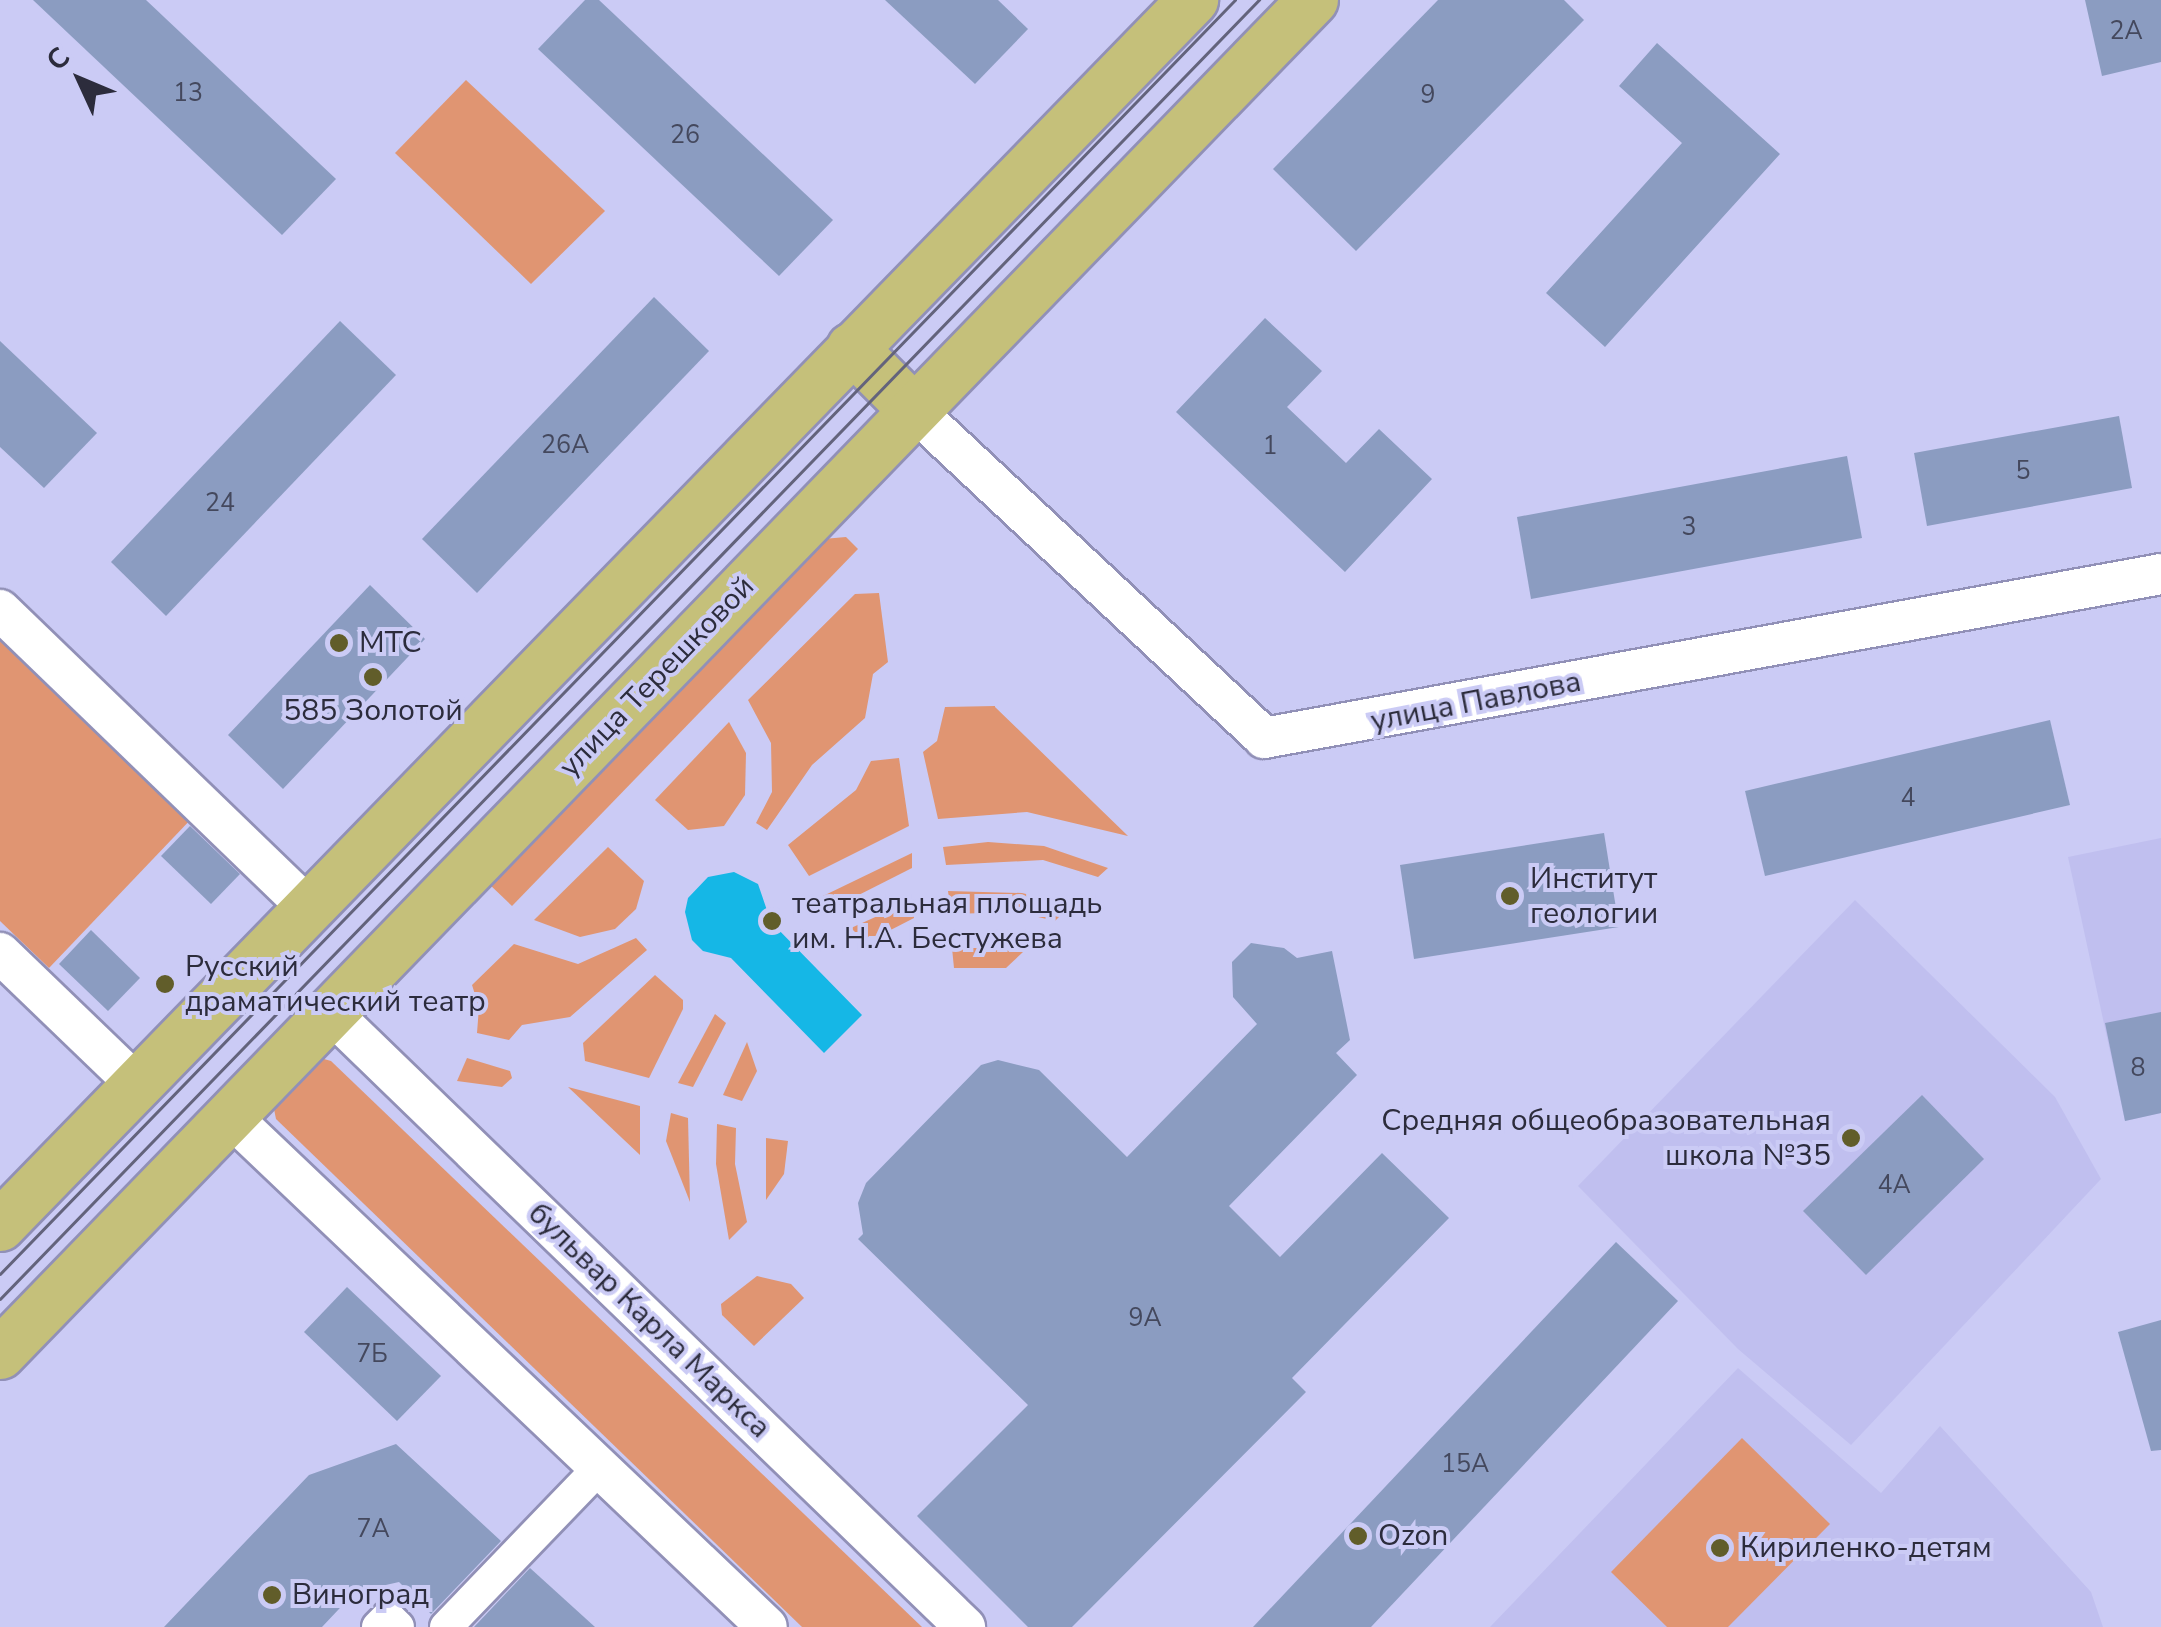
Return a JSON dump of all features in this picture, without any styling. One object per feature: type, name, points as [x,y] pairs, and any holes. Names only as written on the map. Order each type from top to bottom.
[{"type":"main road","points":[[0,1226],[1193,0]]},
{"type":"main road","name":"улица Терешковой","points":[[0,1354],[333,1015],[1313,0]]},
{"type":"main road","points":[[852,348],[914,409]]},
{"type":"street","name":"улица Павлова","points":[[914,409],[1264,738],[2161,574]]},
{"type":"street","points":[[0,610],[308,907]]},
{"type":"street","points":[[0,953],[136,1085]]},
{"type":"street","name":"бульвар Карла Маркса","points":[[333,1015],[965,1627]]},
{"type":"street","points":[[232,1118],[768,1627]]},
{"type":"street","points":[[446,1627],[599,1468]]},
{"type":"street","points":[[378,1627],[388,1617],[398,1627]]},
{"type":"shaded area","points":[[466,80],[605,211],[531,284],[395,153]]},
{"type":"shaded area","points":[[846,537],[858,549],[512,906],[488,883],[823,539]]},
{"type":"shaded area","points":[[879,593],[888,662],[873,674],[865,718],[812,765],[767,830],[756,823],[772,792],[771,743],[748,700],[855,594]]},
{"type":"shaded area","points":[[0,633],[194,816],[49,968],[0,921]]},
{"type":"shaded area","points":[[995,706],[1128,836],[1027,812],[938,819],[923,752],[937,741],[945,707]]},
{"type":"shaded area","points":[[729,722],[746,753],[745,795],[724,826],[688,830],[655,800]]},
{"type":"shaded area","points":[[899,758],[909,826],[809,876],[788,845],[856,790],[871,761]]},
{"type":"shaded area","points":[[2161,838],[2161,1113],[2125,1121],[2068,857]]},
{"type":"shaded area","points":[[988,842],[1044,846],[1108,868],[1098,877],[1043,860],[946,865],[943,847]]},
{"type":"shaded area","points":[[608,847],[644,881],[636,909],[615,929],[580,937],[534,920]]},
{"type":"shaded area","points":[[912,853],[912,868],[833,908],[823,896]]},
{"type":"shaded area","points":[[734,872],[758,884],[771,922],[862,1015],[824,1053],[731,958],[703,951],[692,940],[685,912],[688,898],[708,877]]},
{"type":"shaded area","points":[[948,891],[1022,893],[1071,905],[1055,921],[1017,912],[951,914]]},
{"type":"shaded area","points":[[913,900],[914,918],[877,937],[860,937],[851,928]]},
{"type":"shaded area","name":"Средняя общеобразовательная школа №35","points":[[1855,900],[2055,1097],[2101,1179],[1851,1445],[1738,1349],[1578,1186]]},
{"type":"shaded area","points":[[636,938],[647,950],[570,1017],[522,1025],[509,1040],[477,1033],[479,1007],[472,985],[514,944],[578,964]]},
{"type":"shaded area","points":[[952,948],[1023,952],[1006,968],[954,968]]},
{"type":"shaded area","points":[[655,975],[683,1000],[683,1009],[649,1078],[585,1061],[583,1043]]},
{"type":"shaded area","points":[[715,1014],[726,1023],[693,1087],[678,1083]]},
{"type":"shaded area","points":[[747,1042],[757,1071],[742,1101],[723,1095]]},
{"type":"shaded area","points":[[317,1057],[331,1061],[922,1627],[802,1627],[276,1119],[273,1104]]},
{"type":"shaded area","points":[[467,1058],[510,1071],[512,1078],[502,1087],[457,1081]]},
{"type":"shaded area","points":[[568,1087],[640,1106],[640,1155]]},
{"type":"shaded area","points":[[671,1113],[688,1118],[690,1202],[666,1141]]},
{"type":"shaded area","points":[[717,1124],[736,1128],[735,1164],[747,1222],[729,1240],[716,1164]]},
{"type":"shaded area","points":[[766,1138],[788,1141],[784,1174],[766,1200]]},
{"type":"shaded area","points":[[757,1276],[791,1284],[804,1298],[754,1346],[722,1315],[721,1304]]},
{"type":"shaded area","points":[[1738,1368],[1881,1493],[1940,1426],[2091,1592],[2103,1627],[1490,1627]]},
{"type":"shaded area","name":"Кириленко-детям","points":[[1742,1438],[1830,1524],[1728,1627],[1667,1627],[1611,1572]]},
{"type":"building","points":[[33,0],[146,0],[336,179],[282,235]]},
{"type":"building","points":[[585,0],[599,0],[833,220],[779,276],[538,49]]},
{"type":"building","points":[[885,0],[998,0],[1028,29],[975,84]]},
{"type":"building","points":[[1438,0],[1564,0],[1584,20],[1356,251],[1273,169]]},
{"type":"building","points":[[2085,0],[2161,0],[2161,62],[2102,76]]},
{"type":"building","points":[[1657,43],[1780,154],[1605,347],[1546,293],[1682,143],[1619,86]]},
{"type":"building","points":[[654,297],[709,351],[477,593],[422,539]]},
{"type":"building","points":[[1265,318],[1322,371],[1287,407],[1346,463],[1379,429],[1432,479],[1345,572],[1176,412]]},
{"type":"building","points":[[340,321],[396,375],[166,616],[111,562]]},
{"type":"building","points":[[0,341],[97,433],[44,488],[0,447]]},
{"type":"building","points":[[2119,416],[2132,488],[1927,526],[1914,453]]},
{"type":"building","points":[[1847,456],[1862,538],[1531,599],[1517,517]]},
{"type":"building","points":[[370,585],[425,639],[283,789],[228,735]]},
{"type":"building","points":[[2050,720],[2070,805],[1765,876],[1745,791]]},
{"type":"building","points":[[190,826],[240,874],[211,904],[161,856]]},
{"type":"building","name":"Институт геологии","points":[[1604,833],[1619,927],[1414,959],[1400,865]]},
{"type":"building","points":[[91,930],[140,978],[108,1011],[59,964]]},
{"type":"building","points":[[1251,943],[1284,948],[1297,958],[1332,951],[1350,1040],[1336,1053],[1357,1075],[1229,1206],[1280,1257],[1382,1153],[1449,1218],[1292,1378],[1306,1392],[1072,1627],[1028,1627],[917,1516],[1028,1405],[858,1239],[863,1234],[858,1203],[866,1183],[981,1065],[998,1060],[1039,1070],[1127,1157],[1257,1024],[1233,997],[1232,962]]},
{"type":"building","points":[[2161,1012],[2161,1113],[2125,1121],[2105,1023]]},
{"type":"building","points":[[1922,1095],[1984,1159],[1866,1275],[1803,1211]]},
{"type":"building","points":[[1616,1242],[1678,1301],[1371,1627],[1253,1627]]},
{"type":"building","points":[[347,1287],[441,1376],[397,1421],[304,1332]]},
{"type":"building","points":[[2161,1320],[2161,1450],[2151,1451],[2118,1332]]},
{"type":"building","points":[[396,1444],[501,1541],[431,1614],[399,1582],[355,1592],[322,1627],[164,1627],[309,1475]]},
{"type":"building","points":[[530,1568],[595,1627],[474,1627]]},
{"type":"tram line","points":[[0,1274],[1235,0]]},
{"type":"tram line","points":[[0,1299],[1259,0]]},
{"type":"place","name":"МТС","points":[[339,643]]},
{"type":"place","name":"585 Золотой","points":[[373,677]]},
{"type":"place","name":"Институт геологии","points":[[1510,896]]},
{"type":"place","name":"театральная площадь им. Н.А. Бестужева","points":[[772,921]]},
{"type":"place","name":"Русский драматический театр","points":[[165,984]]},
{"type":"place","name":"Средняя общеобразовательная школа №35","points":[[1851,1138]]},
{"type":"place","name":"Ozon","points":[[1358,1536]]},
{"type":"place","name":"Кириленко-детям","points":[[1720,1548]]},
{"type":"place","name":"Виноград","points":[[272,1595]]}]
